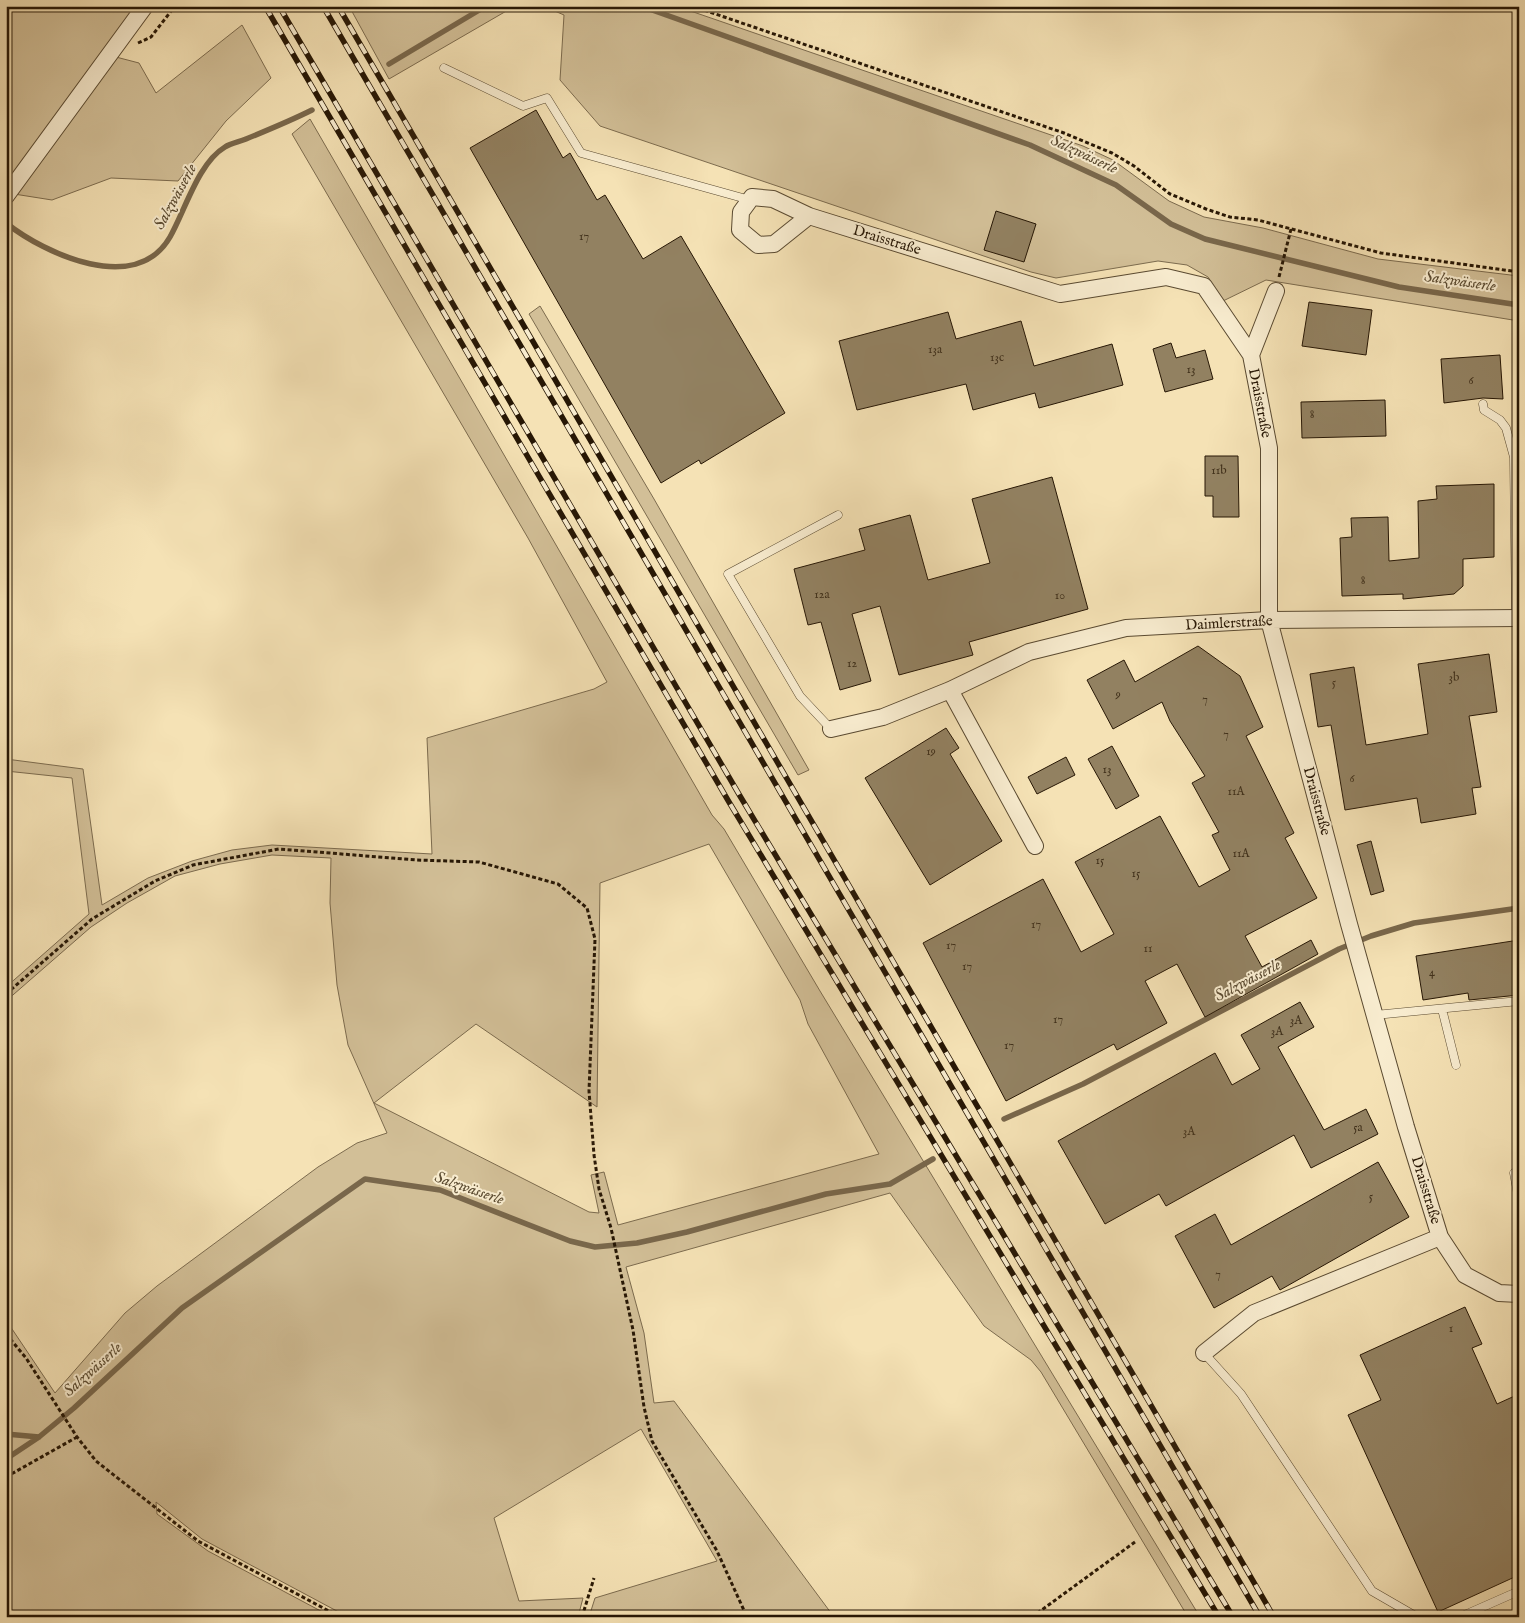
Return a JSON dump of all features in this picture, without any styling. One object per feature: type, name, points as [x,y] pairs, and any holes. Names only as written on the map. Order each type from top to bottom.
[{"type":"street","points":[[8,194],[145,6]]},
{"type":"street","name":"Draisstraße","points":[[750,200],[752,197],[773,199],[809,216],[1060,294],[1166,276],[1204,286],[1251,355],[1269,448],[1269,620],[1349,924],[1406,1127],[1440,1236],[1465,1275],[1499,1293],[1519,1294]]},
{"type":"street","points":[[750,200],[741,212],[740,230],[758,245],[774,244],[809,216]]},
{"type":"street","name":"Draisstraße","points":[[1251,355],[1276,291]]},
{"type":"street","name":"Daimlerstraße","points":[[831,729],[883,717],[950,690],[1029,652],[1126,628],[1269,620],[1517,618]]},
{"type":"street","points":[[950,690],[1035,846]]},
{"type":"street","name":"Draisstraße","points":[[1204,1353],[1254,1313],[1440,1236]]},
{"type":"lane","points":[[444,68],[523,106],[547,98],[581,153],[750,200]]},
{"type":"lane","points":[[1483,404],[1484,410],[1500,420],[1506,428],[1514,457],[1517,618]]},
{"type":"lane","points":[[831,729],[800,696],[728,574],[838,515]]},
{"type":"lane","points":[[1376,1015],[1519,1001]]},
{"type":"lane","points":[[1442,1009],[1456,1065]]},
{"type":"lane","points":[[1519,1172],[1514,1173],[1519,1200]]},
{"type":"lane","points":[[1204,1353],[1241,1394],[1372,1590],[1417,1617]]},
{"type":"lane","points":[[1460,1617],[1519,1591]]},
{"type":"path","points":[[120,40],[141,43],[151,37],[176,6]]},
{"type":"path","points":[[692,6],[1064,133],[1112,153],[1134,166],[1170,194],[1230,217],[1258,220],[1381,253],[1519,272]]},
{"type":"path","points":[[1276,291],[1291,229]]},
{"type":"path","points":[[6,994],[92,919],[155,881],[193,865],[279,848],[416,860],[479,862],[558,884],[587,908],[594,939],[589,1091],[599,1189],[618,1256],[633,1330],[644,1407],[652,1441],[717,1551],[747,1617]]},
{"type":"path","points":[[6,1334],[26,1358],[77,1437],[96,1460],[198,1541],[340,1617]]},
{"type":"path","points":[[6,1477],[77,1437]]},
{"type":"path","points":[[1032,1617],[1135,1542]]},
{"type":"path","points":[[582,1617],[594,1578]]},
{"type":"shaded area","points":[[6,6],[139,6],[6,184]]},
{"type":"shaded area","points":[[349,6],[515,6],[389,79]]},
{"type":"shaded area","points":[[543,6],[676,6],[1083,146],[1113,160],[1169,201],[1204,217],[1263,228],[1378,259],[1519,276],[1519,321],[1266,280],[1223,301],[1208,277],[1187,265],[1158,261],[1056,278],[1031,272],[600,126],[560,80],[564,15]]},
{"type":"shaded area","points":[[242,25],[271,78],[226,121],[178,181],[111,178],[52,200],[14,194],[116,57],[139,63],[156,93]]},
{"type":"shaded area","points":[[310,119],[712,815],[724,829],[820,991],[1200,1617],[1188,1617],[1041,1372],[1031,1360],[984,1326],[890,1193],[626,1267],[644,1333],[654,1403],[674,1401],[834,1617],[589,1617],[595,1598],[717,1561],[641,1429],[494,1518],[519,1601],[583,1598],[578,1617],[348,1617],[202,1539],[156,1502],[157,1514],[208,1551],[332,1617],[6,1617],[6,1320],[55,1393],[125,1313],[157,1286],[318,1167],[357,1143],[387,1133],[348,1045],[337,985],[330,903],[331,858],[272,855],[220,864],[175,876],[127,903],[91,927],[6,1001],[6,987],[89,914],[72,778],[6,771],[6,759],[83,769],[102,905],[148,878],[192,861],[232,850],[272,845],[432,854],[427,738],[594,689],[607,682],[528,538],[292,134]],"holes":[[[709,844],[800,1000],[808,1024],[879,1154],[618,1225],[604,1172],[591,1175],[599,1213],[589,1212],[374,1103],[476,1024],[597,1107],[600,883]]]},
{"type":"shaded area","points":[[540,306],[654,499],[809,770],[798,775],[529,314]]},
{"type":"building","points":[[536,110],[563,158],[570,153],[597,200],[605,195],[643,259],[681,236],[785,413],[701,464],[699,460],[661,483],[470,148]]},
{"type":"building","points":[[996,211],[1036,224],[1024,262],[984,250]]},
{"type":"building","points":[[1309,302],[1372,310],[1366,355],[1302,346]]},
{"type":"building","points":[[948,312],[956,339],[1021,321],[1034,366],[1112,344],[1123,385],[1039,408],[1035,393],[973,410],[966,384],[857,410],[839,341]]},
{"type":"building","points":[[1171,343],[1176,358],[1205,350],[1213,379],[1165,392],[1153,349]]},
{"type":"building","points":[[1500,355],[1503,399],[1483,398],[1444,403],[1441,359]]},
{"type":"building","points":[[1385,400],[1386,436],[1302,438],[1301,402]]},
{"type":"building","points":[[1205,456],[1238,456],[1239,517],[1213,517],[1213,496],[1205,496]]},
{"type":"building","points":[[1052,477],[1088,609],[969,642],[973,655],[899,675],[880,606],[852,614],[871,681],[840,690],[821,622],[808,625],[794,569],[865,550],[859,529],[910,515],[928,580],[990,563],[972,499]]},
{"type":"building","points":[[1494,484],[1494,557],[1463,559],[1463,586],[1454,594],[1403,599],[1403,594],[1342,596],[1340,538],[1352,537],[1351,518],[1388,517],[1389,561],[1419,558],[1418,501],[1437,499],[1436,486]]},
{"type":"building","points":[[1198,646],[1240,676],[1263,727],[1246,736],[1294,833],[1285,838],[1317,898],[1245,936],[1262,967],[1311,940],[1318,954],[1205,1017],[1177,964],[1145,981],[1167,1023],[1117,1050],[1114,1044],[1006,1101],[923,943],[1043,879],[1081,952],[1114,934],[1075,862],[1160,816],[1199,887],[1230,870],[1212,835],[1219,832],[1192,783],[1205,776],[1170,721],[1162,702],[1113,729],[1087,680],[1124,660],[1135,682]]},
{"type":"building","points":[[1489,654],[1497,712],[1469,716],[1481,787],[1472,788],[1476,814],[1421,823],[1417,798],[1345,810],[1331,725],[1318,727],[1310,674],[1354,667],[1366,745],[1428,734],[1418,664]]},
{"type":"building","points":[[946,728],[959,748],[950,754],[1002,841],[930,885],[865,778]]},
{"type":"building","points":[[1112,746],[1139,796],[1116,809],[1088,759]]},
{"type":"building","points":[[1066,757],[1075,775],[1037,794],[1028,777]]},
{"type":"building","points":[[1371,841],[1384,891],[1371,895],[1357,845]]},
{"type":"building","points":[[1519,940],[1519,995],[1469,1000],[1468,993],[1423,1000],[1416,956]]},
{"type":"building","points":[[1300,1002],[1314,1027],[1278,1047],[1324,1130],[1366,1109],[1378,1134],[1311,1168],[1294,1135],[1166,1206],[1159,1194],[1105,1224],[1058,1141],[1215,1053],[1232,1085],[1260,1069],[1241,1035]]},
{"type":"building","points":[[1378,1162],[1409,1217],[1280,1290],[1272,1276],[1214,1308],[1175,1236],[1215,1214],[1231,1245]]},
{"type":"building","points":[[1465,1307],[1482,1344],[1472,1348],[1497,1404],[1519,1394],[1519,1575],[1438,1612],[1348,1415],[1381,1400],[1360,1355]]},
{"type":"waterway","name":"Salzwässerle","points":[[389,64],[486,6]]},
{"type":"waterway","name":"Salzwässerle","points":[[641,6],[1030,145],[1116,185],[1171,224],[1205,239],[1399,287],[1519,305]]},
{"type":"waterway","name":"Salzwässerle","points":[[6,223],[43,247],[66,257],[90,264],[113,267],[136,264],[155,255],[170,237],[193,188],[207,164],[216,154],[230,144],[271,129],[312,110]]},
{"type":"waterway","name":"Salzwässerle","points":[[1004,1119],[1083,1084],[1339,949],[1371,936],[1414,923],[1519,908]]},
{"type":"waterway","name":"Salzwässerle","points":[[6,1459],[39,1437],[74,1408],[182,1308],[365,1179],[440,1190],[570,1241],[595,1247],[637,1243],[687,1232],[826,1194],[890,1184],[933,1159]]},
{"type":"waterway","name":"Salzwässerle","points":[[6,1434],[39,1437]]},
{"type":"waterway","name":"Salzwässerle","points":[[6,1611],[13,1617]]},
{"type":"railway","points":[[265,6],[729,802],[1219,1617]]},
{"type":"railway","points":[[279,6],[740,796],[1233,1617]]},
{"type":"railway","points":[[323,6],[1260,1617]]},
{"type":"railway","points":[[338,6],[1274,1617]]}]
